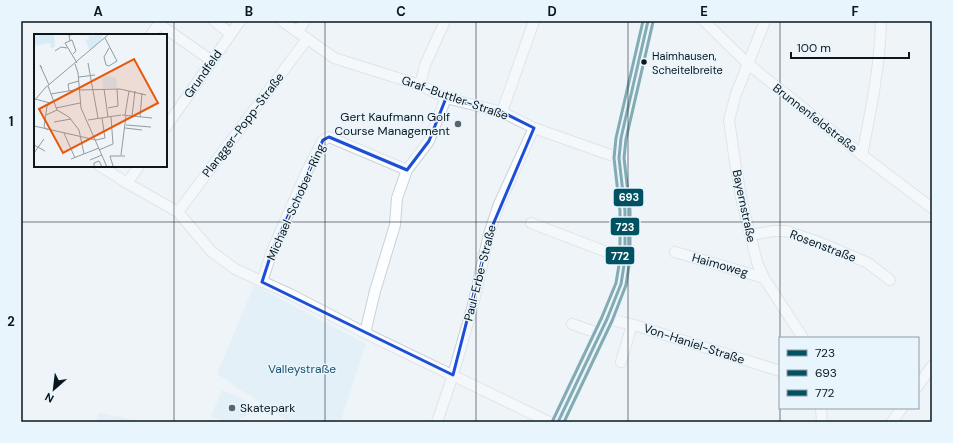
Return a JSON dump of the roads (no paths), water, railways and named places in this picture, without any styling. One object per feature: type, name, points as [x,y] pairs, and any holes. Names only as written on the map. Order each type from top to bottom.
[{"type":"street","points":[[214,21],[231,34]]},
{"type":"street","name":"Grundfeld","points":[[168,122],[240,21]]},
{"type":"street","name":"Graf-Buttler-Straße","points":[[282,21],[334,57],[420,85],[446,98],[502,112],[534,128],[619,158]]},
{"type":"street","points":[[297,32],[305,21]]},
{"type":"street","points":[[420,85],[425,65],[445,21]]},
{"type":"street","points":[[502,112],[534,21]]},
{"type":"street","points":[[558,422],[608,319],[621,284],[625,259],[625,211],[619,158],[621,138],[648,21]]},
{"type":"street","name":"Brunnenfeldstraße","points":[[704,21],[748,64],[932,208]]},
{"type":"street","name":"Bayernstraße","points":[[765,21],[736,94],[729,120],[742,202],[757,262],[764,278],[802,337]]},
{"type":"street","points":[[862,154],[875,85],[880,47],[881,21]]},
{"type":"street","points":[[152,34],[160,22],[212,62]]},
{"type":"street","name":"Plangger-Popp-Straße","points":[[178,212],[241,129],[306,39]]},
{"type":"street","points":[[365,333],[395,225],[397,198],[407,170],[429,141],[446,98]]},
{"type":"street","name":"Paul-Erbe-Straße","points":[[437,422],[453,375],[473,305],[489,234],[499,204],[534,128]]},
{"type":"street","name":"Michael-Schober-Ring","points":[[262,282],[272,251],[307,171],[323,140],[329,137],[407,170]]},
{"type":"street","points":[[102,167],[127,184],[178,212],[211,252],[235,269],[312,305],[365,333],[549,422]]},
{"type":"street","points":[[127,184],[138,167]]},
{"type":"street","points":[[531,223],[625,259]]},
{"type":"street","name":"Rosenstraße","points":[[751,235],[773,231],[786,231],[821,243],[868,263],[890,280]]},
{"type":"street","name":"Haimoweg","points":[[675,252],[764,278]]},
{"type":"street","name":"Von-Haniel-Straße","points":[[608,319],[632,325],[779,371]]},
{"type":"street","points":[[572,324],[600,334]]},
{"type":"street","points":[[621,362],[632,325]]},
{"type":"street","points":[[919,370],[930,369]]},
{"type":"street","points":[[919,385],[930,369]]},
{"type":"street","points":[[821,409],[822,422]]},
{"type":"street","points":[[892,422],[901,409]]},
{"type":"place","name":"Haimhausen, Scheitelbreite","points":[[644,62]]},
{"type":"place","name":"Gert Kaufmann Golf Course Management","points":[[458,124]]},
{"type":"place","name":"Skatepark","points":[[232,408]]},
{"type":"park label","name":"Valleystraße","points":[[302,369]]}]
